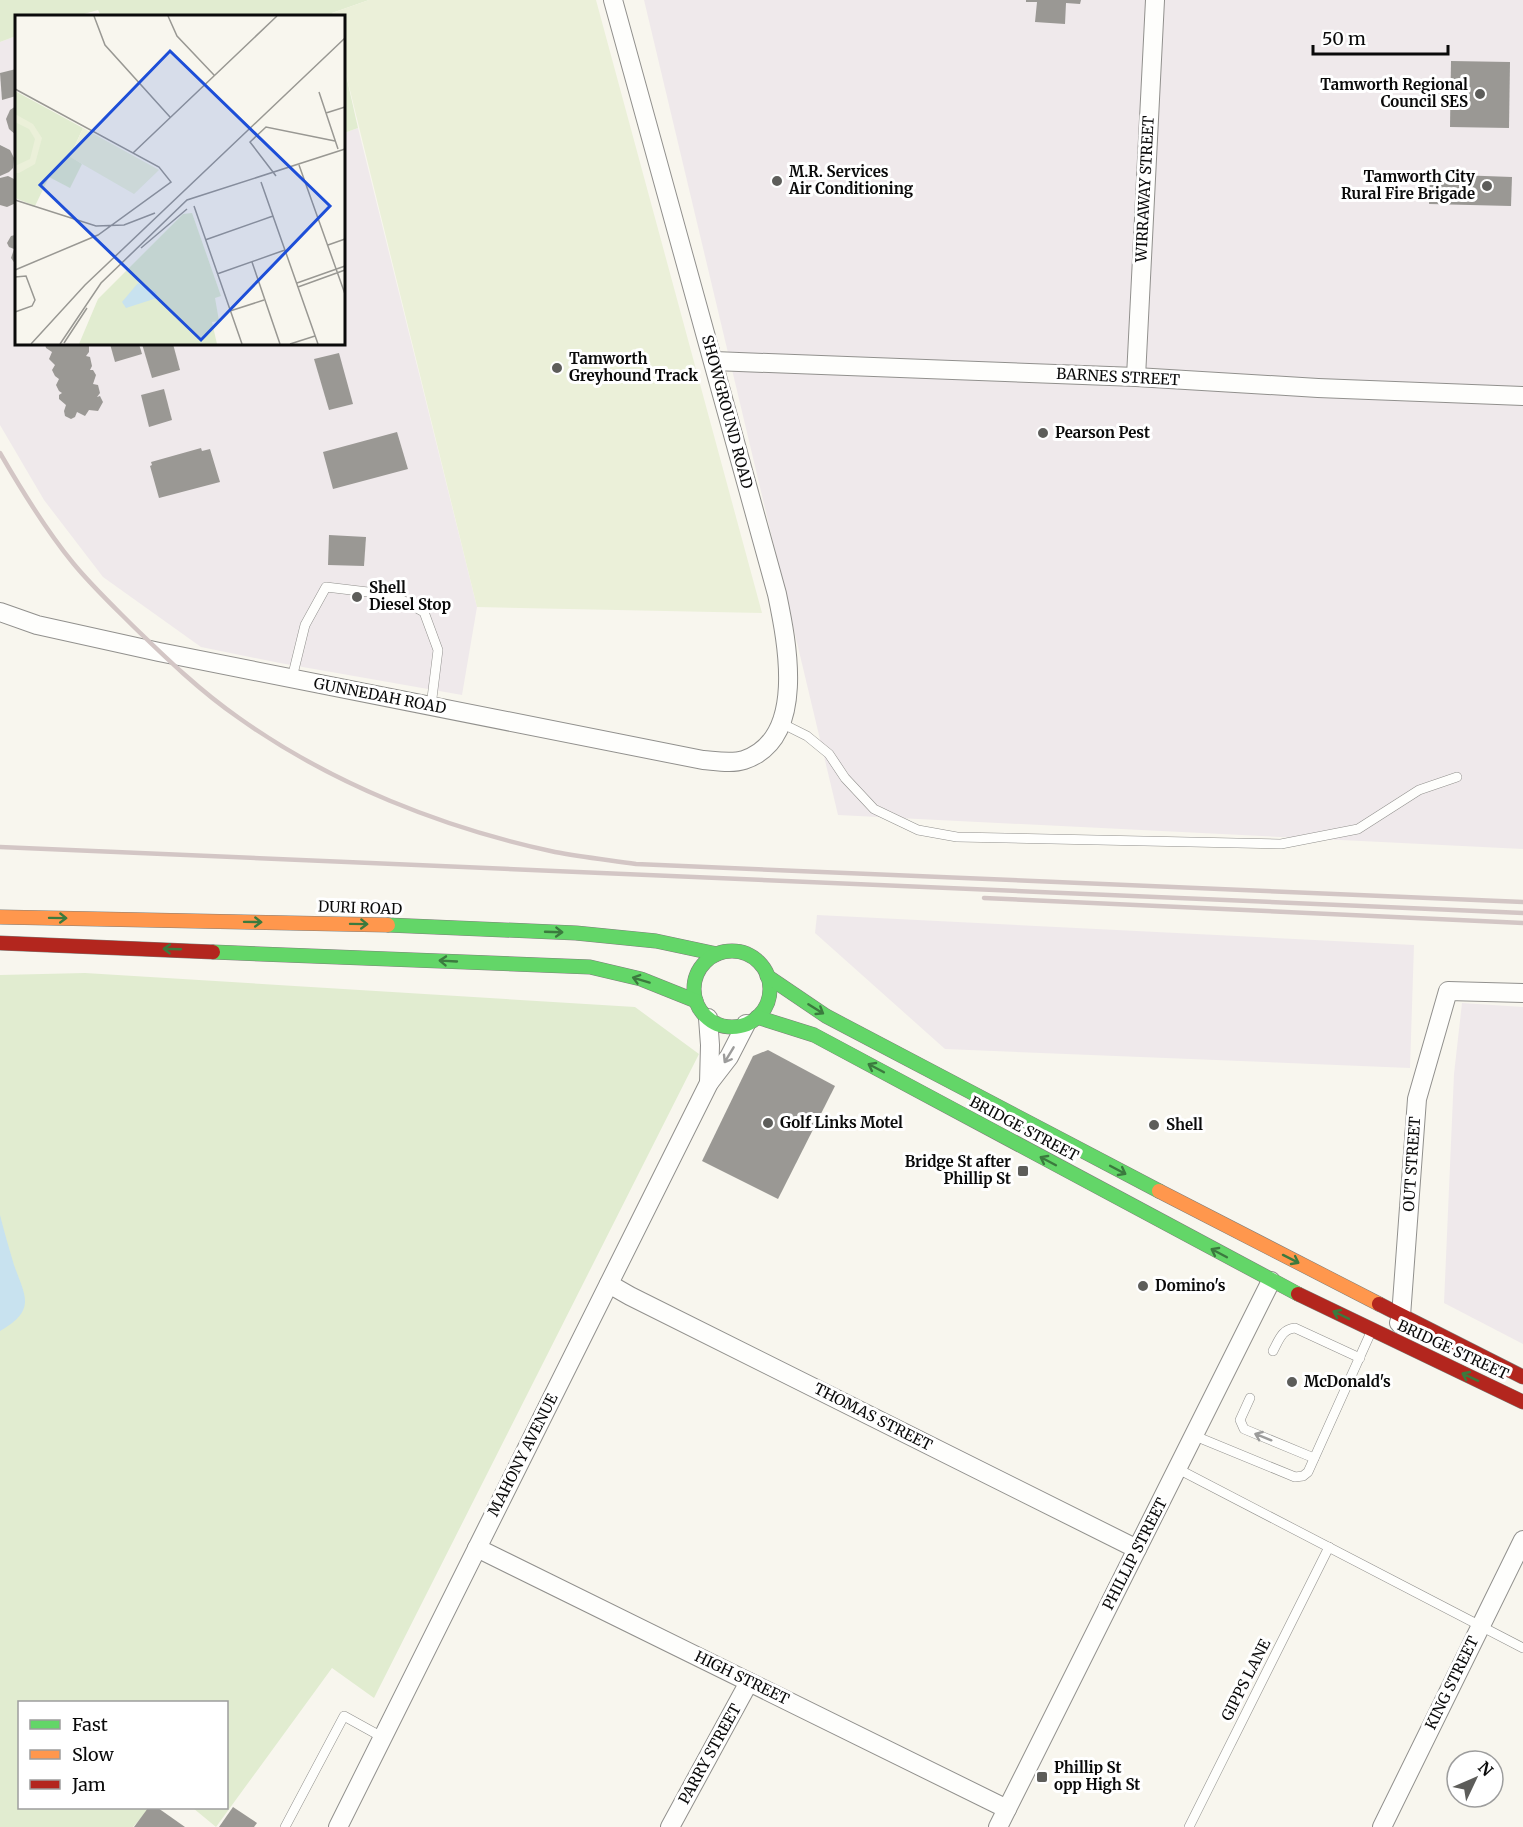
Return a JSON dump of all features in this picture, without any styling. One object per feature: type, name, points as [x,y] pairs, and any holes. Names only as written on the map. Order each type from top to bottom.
[{"type":"main road","name":"DURI ROAD","points":[[0,916],[365,924],[576,933],[656,941],[717,954]]},
{"type":"main road","points":[[0,943],[318,954],[590,967],[641,979],[696,1001]]},
{"type":"main road","points":[[729,951],[747,955],[762,966],[770,987],[768,998],[764,1008],[752,1020],[726,1026],[717,1023],[708,1018],[696,1001],[695,978],[700,968],[717,954],[729,951]]},
{"type":"main road","name":"BRIDGE STREET","points":[[767,976],[826,1016],[1201,1214],[1523,1377]]},
{"type":"main road","name":"BRIDGE STREET","points":[[752,1020],[814,1035],[1271,1281],[1523,1402]]},
{"type":"main road","name":"BRIDGE STREET","points":[[1201,1214],[1252,1249],[1269,1270],[1271,1281]]},
{"type":"street","name":"SHOWGROUND ROAD","points":[[613,0],[714,361],[784,625],[789,658],[786,705],[781,723],[761,752]]},
{"type":"street","name":"WIRRAWAY STREET","points":[[1136,377],[1155,0]]},
{"type":"street","name":"BARNES STREET","points":[[714,361],[1136,377],[1318,388],[1523,396]]},
{"type":"street","name":"GUNNEDAH ROAD","points":[[0,612],[37,625],[703,760],[723,762],[744,760],[761,752]]},
{"type":"street","name":"OUT STREET","points":[[1393,1340],[1401,1316],[1417,1099],[1448,991],[1523,993]]},
{"type":"street","name":"MAHONY AVENUE","points":[[708,1018],[709,1083]]},
{"type":"street","name":"MAHONY AVENUE","points":[[338,1827],[709,1083],[729,1057],[752,1020]]},
{"type":"street","name":"PHILLIP STREET","points":[[998,1827],[1271,1281]]},
{"type":"street","name":"THOMAS STREET","points":[[609,1284],[1137,1549]]},
{"type":"street","name":"KING STREET","points":[[1382,1827],[1523,1540]]},
{"type":"street","name":"HIGH STREET","points":[[477,1548],[1007,1809]]},
{"type":"street","name":"PARRY STREET","points":[[670,1827],[749,1682]]},
{"type":"lane","points":[[291,678],[305,625],[326,587],[393,595],[424,612],[438,650],[431,706]]},
{"type":"lane","points":[[781,723],[807,736],[829,754],[845,778],[874,809],[918,830],[957,837],[1281,844],[1358,829],[1419,790],[1457,777]]},
{"type":"lane","points":[[1273,1351],[1283,1333],[1290,1328],[1295,1328],[1360,1358]]},
{"type":"lane","points":[[1195,1436],[1295,1477],[1303,1476],[1308,1472],[1372,1330]]},
{"type":"lane","points":[[1250,1398],[1240,1420],[1244,1429],[1314,1458]]},
{"type":"lane","points":[[1178,1469],[1523,1648]]},
{"type":"lane","name":"GIPPS LANE","points":[[1189,1827],[1329,1547]]},
{"type":"lane","points":[[285,1827],[344,1716],[382,1737]]},
{"type":"shaded area","points":[[644,0],[1523,0],[1523,849],[838,815]]},
{"type":"shaded area","points":[[15,36],[15,345],[345,345],[345,133],[358,128],[477,607],[462,695],[201,647],[103,577],[44,500],[0,425],[0,42]]},
{"type":"shaded area","points":[[817,915],[1414,945],[1410,1068],[945,1049],[815,933]]},
{"type":"shaded area","points":[[1462,1003],[1523,1007],[1523,1344],[1444,1303],[1454,1074]]},
{"type":"green space","points":[[0,0],[369,0],[332,13],[332,15],[100,15],[98,10],[80,15],[15,15],[15,36],[0,42]]},
{"type":"green space","name":"Tamworth Greyhound Track","points":[[369,0],[596,0],[762,613],[477,607],[345,70],[345,15],[332,15],[332,13]]},
{"type":"green space","points":[[345,70],[358,128],[345,133]]},
{"type":"green space","points":[[85,973],[635,1007],[699,1054],[374,1698],[332,1668],[216,1827],[194,1809],[228,1809],[228,1701],[18,1701],[18,1809],[149,1809],[133,1827],[0,1827],[0,975]]},
{"type":"water","points":[[0,1215],[22,1285],[25,1302],[24,1309],[19,1316],[0,1331]]},
{"type":"building","points":[[1026,0],[1081,0],[1080,4],[1066,3],[1065,24],[1035,22],[1037,2],[1026,2]]},
{"type":"building","name":"Tamworth Regional Council SES","points":[[1451,61],[1510,62],[1509,128],[1450,127]]},
{"type":"building","points":[[15,69],[15,96],[2,100],[0,73]]},
{"type":"building","points":[[15,107],[15,134],[9,129],[6,119],[10,110]]},
{"type":"building","points":[[0,145],[10,150],[14,158],[13,168],[0,176]]},
{"type":"building","points":[[1430,174],[1512,177],[1511,206],[1429,204]]},
{"type":"building","points":[[8,176],[15,180],[15,203],[7,207],[0,205],[0,178]]},
{"type":"building","points":[[15,235],[15,264],[11,258],[14,249],[7,243],[11,236]]},
{"type":"building","points":[[45,345],[89,346],[86,356],[90,357],[92,366],[90,370],[93,370],[96,375],[93,384],[98,385],[100,393],[97,397],[100,396],[103,402],[98,411],[89,410],[85,416],[77,412],[71,419],[65,416],[66,405],[59,399],[62,393],[56,385],[59,379],[52,370],[55,365],[49,359],[52,352]]},
{"type":"building","points":[[110,345],[139,345],[142,354],[115,362]]},
{"type":"building","points":[[142,345],[173,345],[180,370],[152,378]]},
{"type":"building","points":[[339,353],[353,404],[329,410],[314,359]]},
{"type":"building","points":[[164,389],[172,420],[149,427],[141,395]]},
{"type":"building","points":[[397,432],[408,469],[333,489],[323,452]]},
{"type":"building","points":[[201,448],[202,451],[210,449],[220,482],[159,498],[150,466],[151,462]]},
{"type":"building","points":[[329,535],[366,537],[364,566],[328,565]]},
{"type":"building","name":"Golf Links Motel","points":[[768,1050],[835,1086],[778,1199],[702,1161],[753,1056]]},
{"type":"building","points":[[233,1807],[257,1823],[254,1827],[219,1827]]},
{"type":"building","points":[[147,1809],[159,1809],[185,1827],[134,1827]]},
{"type":"railway","points":[[0,453],[43,523],[80,571],[145,637],[211,697],[275,742],[350,783],[390,801],[471,830],[555,852],[636,864],[1523,902]]},
{"type":"railway","points":[[0,847],[1523,913]]},
{"type":"railway","points":[[984,898],[1523,923]]},
{"type":"traffic: fast","points":[[388,925],[576,933],[656,941],[717,954]]},
{"type":"traffic: fast","points":[[732,951],[746,954],[759,962],[767,975],[770,989],[767,1003],[759,1016],[746,1024],[732,1027],[718,1024],[705,1016],[697,1003],[694,989],[697,975],[705,962],[718,954],[732,951]]},
{"type":"traffic: fast","points":[[213,952],[590,967],[641,979],[696,1001]]},
{"type":"traffic: fast","points":[[767,976],[826,1016],[1159,1191]]},
{"type":"traffic: fast","points":[[757,1017],[814,1035],[1298,1294]]},
{"type":"traffic: slow","points":[[0,917],[388,925]]},
{"type":"traffic: slow","points":[[1159,1191],[1379,1304]]},
{"type":"traffic: jam","points":[[0,943],[213,952]]},
{"type":"traffic: jam","points":[[1298,1294],[1523,1402]]},
{"type":"traffic: jam","points":[[1379,1304],[1523,1377]]},
{"type":"place","name":"Tamworth Regional Council SES","points":[[1480,94]]},
{"type":"place","name":"M.R. Services Air Conditioning","points":[[777,181]]},
{"type":"place","name":"Tamworth City Rural Fire Brigade","points":[[1487,186]]},
{"type":"place","name":"Tamworth Greyhound Track","points":[[557,368]]},
{"type":"place","name":"Pearson Pest","points":[[1043,433]]},
{"type":"place","name":"Shell Diesel Stop","points":[[357,597]]},
{"type":"place","name":"Golf Links Motel","points":[[768,1123]]},
{"type":"place","name":"Shell","points":[[1154,1125]]},
{"type":"place","name":"Bridge St after Phillip St","points":[[1023,1171]]},
{"type":"place","name":"Domino's","points":[[1143,1286]]},
{"type":"place","name":"McDonald's","points":[[1292,1382]]},
{"type":"place","name":"Phillip St opp High St","points":[[1042,1777]]}]
